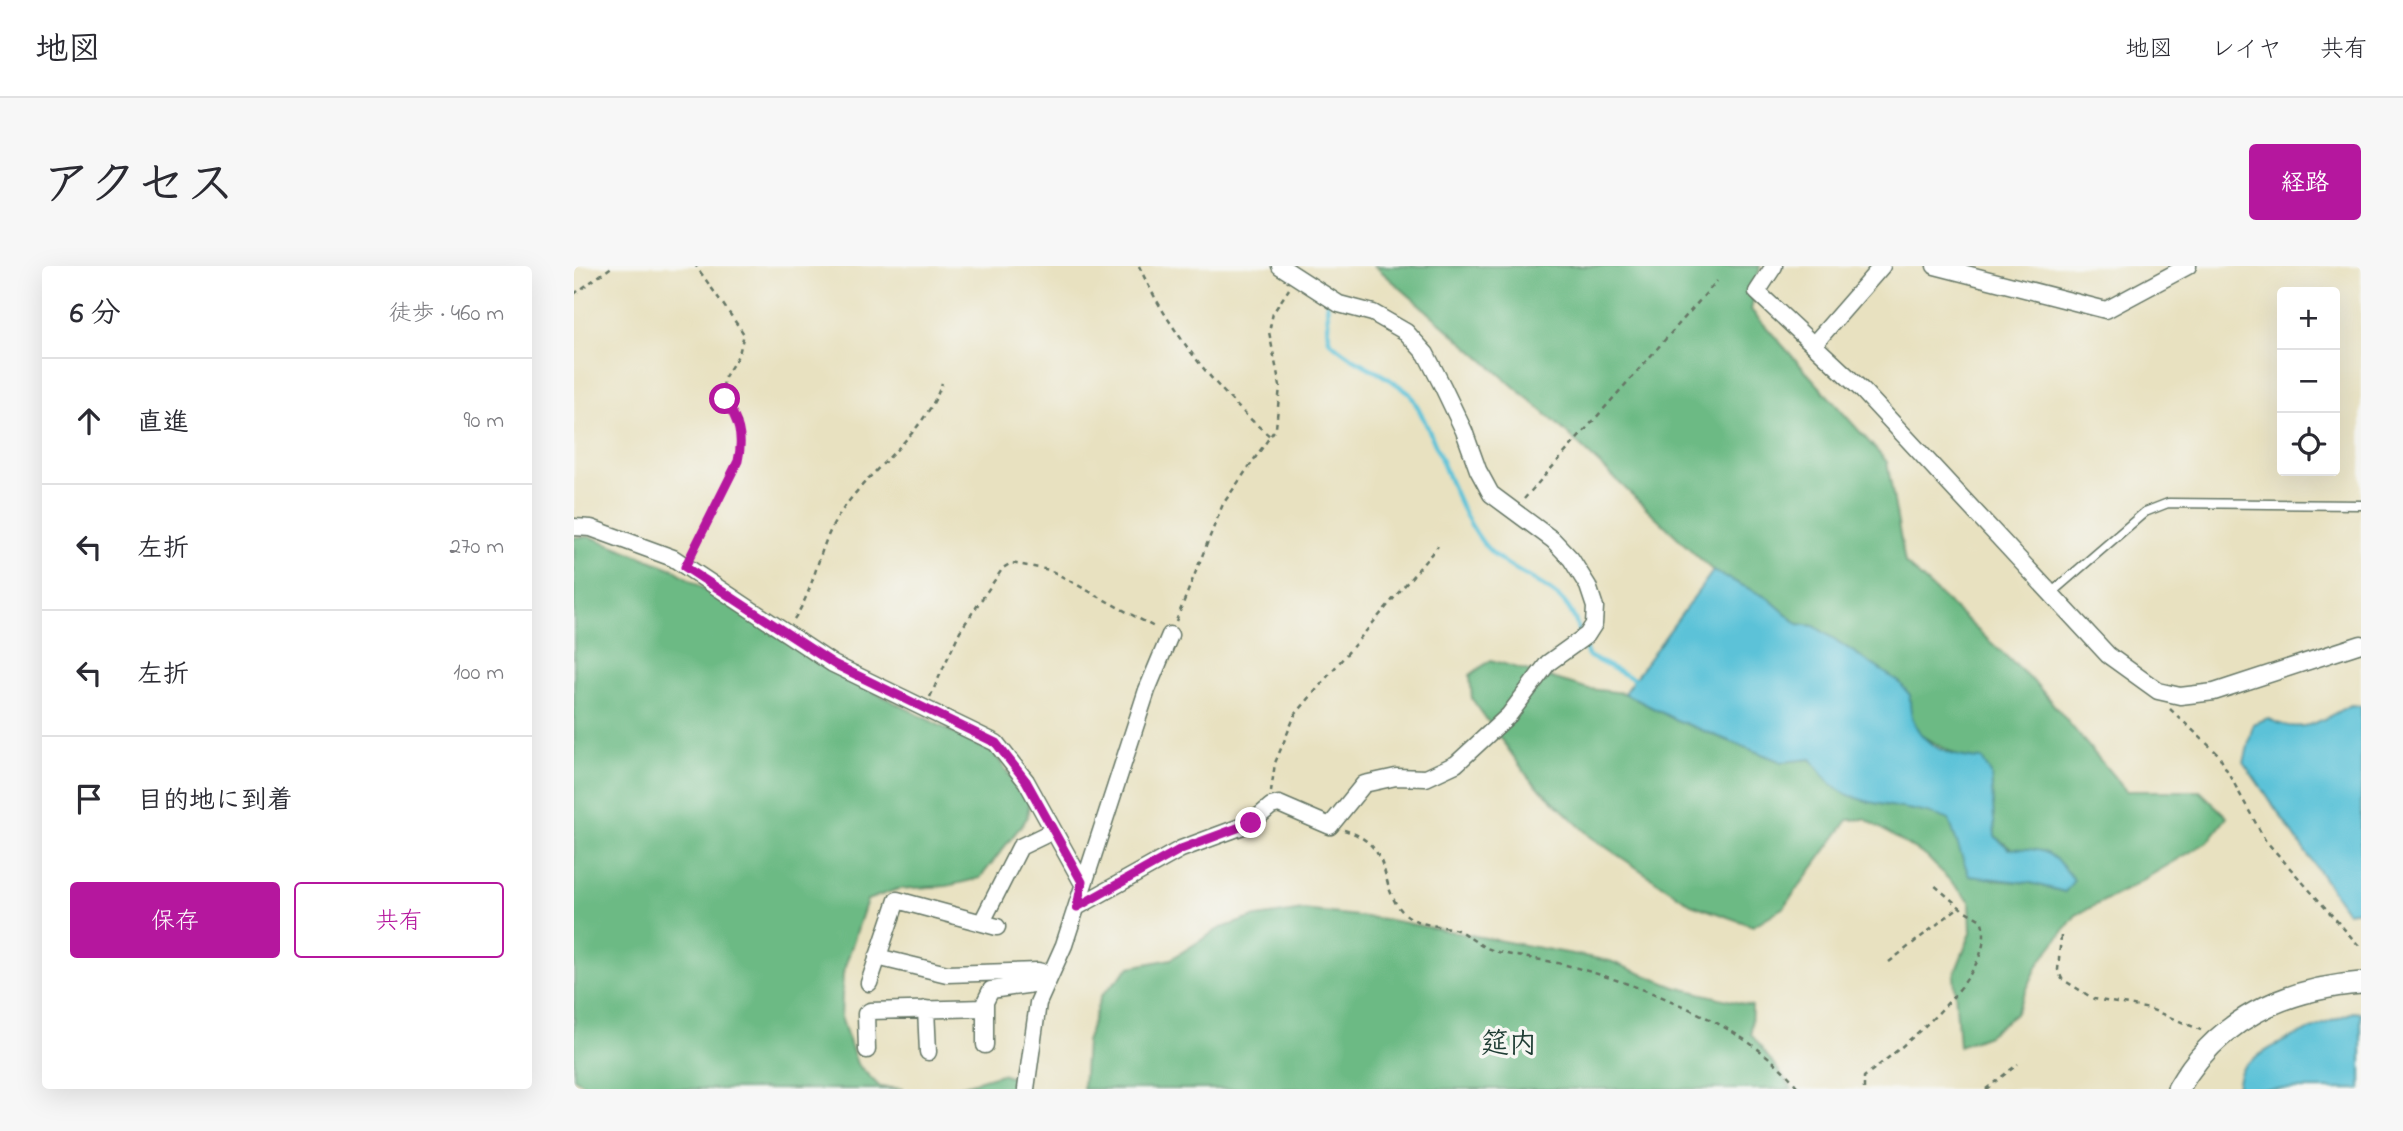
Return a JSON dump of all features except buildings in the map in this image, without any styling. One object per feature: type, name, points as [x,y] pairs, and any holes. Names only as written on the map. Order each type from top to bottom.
[{"type":"main road","points":[[2178,1089],[2216,1038],[2256,1010],[2277,1000],[2320,988],[2361,984]]},
{"type":"street","points":[[1077,907],[1181,849],[1251,823],[1271,806],[1279,804],[1330,826],[1364,784],[1396,777],[1426,778],[1456,764],[1509,715],[1548,663],[1587,635],[1594,624],[1595,607],[1588,586],[1571,559],[1553,540],[1491,494],[1426,354],[1406,332],[1373,313],[1339,304],[1280,266]]},
{"type":"street","points":[[1774,266],[1757,292],[1863,391],[2108,655],[2158,691],[2180,696],[2214,692],[2361,644]]},
{"type":"street","points":[[1814,344],[1882,266]]},
{"type":"street","points":[[1935,266],[2106,310],[2188,266]]},
{"type":"street","points":[[574,527],[591,528],[663,554],[834,664],[996,743],[1026,781],[1082,882]]},
{"type":"street","points":[[1026,1089],[1032,1033],[1049,978],[1077,907],[1082,882],[1147,690],[1170,635]]},
{"type":"street","points":[[869,983],[897,900],[989,925],[1020,847],[1053,831]]},
{"type":"street","points":[[877,957],[947,974],[1038,971],[1049,978]]},
{"type":"street","points":[[985,1045],[986,995],[996,988],[1049,978]]},
{"type":"street","points":[[867,1050],[866,1014],[870,1011],[985,1007]]},
{"type":"street","points":[[926,1009],[928,1052]]},
{"type":"lane","points":[[2051,593],[2145,512],[2168,503],[2361,505]]},
{"type":"path","points":[[574,294],[614,266]]},
{"type":"path","points":[[685,567],[738,461],[741,446],[740,423],[725,399],[723,380],[739,354],[744,334],[696,266]]},
{"type":"path","points":[[1139,266],[1164,313],[1183,339],[1246,416],[1270,436]]},
{"type":"path","points":[[926,708],[960,631],[1003,568],[1011,563],[1050,570],[1170,635],[1223,504],[1276,428],[1280,386],[1269,332],[1273,313],[1297,278]]},
{"type":"path","points":[[1513,512],[1717,281]]},
{"type":"path","points":[[784,634],[811,589],[825,541],[836,519],[928,412],[942,383]]},
{"type":"path","points":[[1271,806],[1275,763],[1295,715],[1438,546]]},
{"type":"path","points":[[2158,691],[2181,723],[2218,754],[2265,840],[2361,948]]},
{"type":"path","points":[[1330,826],[1369,841],[1377,850],[1396,902],[1408,917],[1421,924],[1457,930],[1486,948],[1562,964],[1624,983],[1746,1040],[1782,1067],[1799,1089]]},
{"type":"path","points":[[1864,1089],[1864,1077],[1934,1020],[1973,968],[1980,952],[1984,927],[1981,920],[1959,907],[1933,884]]},
{"type":"path","points":[[1889,962],[1959,907]]},
{"type":"path","points":[[2061,936],[2058,970],[2062,979],[2094,999],[2150,1009],[2216,1038]]},
{"type":"path","points":[[1986,1089],[2018,1064]]},
{"type":"green space","points":[[1375,266],[1760,266],[1751,310],[1887,462],[1905,563],[2037,685],[2126,791],[2200,791],[2227,817],[2209,841],[2076,915],[2039,963],[2015,1014],[1988,1035],[1959,1046],[1954,975],[1971,933],[1970,901],[1927,857],[1865,819],[1848,820],[1784,907],[1753,926],[1691,904],[1591,837],[1529,778],[1472,699],[1470,675],[1491,660],[1589,689],[1624,693],[1674,719],[1782,762],[1811,759],[1830,782],[1845,793],[1874,803],[1920,811],[1949,820],[1964,855],[1994,880],[2030,883],[2065,892],[1995,836],[1991,774],[1918,734],[1909,713],[1910,695],[1899,682],[1814,626],[1798,624],[1768,598],[1713,571],[1555,422]]},
{"type":"green space","points":[[574,537],[591,537],[673,569],[831,670],[995,754],[1029,803],[1027,818],[980,878],[947,886],[898,889],[867,900],[843,973],[841,1017],[857,1064],[880,1087],[903,1089],[591,1089],[574,1078]]},
{"type":"green space","points":[[1303,910],[1384,919],[1610,961],[1675,987],[1752,1006],[1751,1034],[1792,1089],[1083,1089],[1086,1042],[1101,996],[1130,967],[1171,959],[1219,929],[1251,918]]},
{"type":"green space","points":[[1001,1074],[1016,1079],[1015,1089],[951,1089]]},
{"type":"water","points":[[1713,571],[1768,598],[1798,624],[1814,626],[1899,682],[1910,695],[1915,724],[1930,743],[1941,750],[1967,758],[1982,759],[1991,774],[1995,836],[2009,849],[2031,849],[2053,857],[2074,880],[2065,892],[2030,883],[1969,876],[1949,820],[1920,811],[1858,799],[1832,785],[1811,759],[1782,762],[1674,719],[1624,693]]},
{"type":"water","points":[[2350,705],[2361,706],[2361,910],[2347,912],[2244,763],[2253,724],[2268,718],[2290,726],[2310,725]]},
{"type":"water","points":[[2353,1012],[2361,1013],[2361,1089],[2237,1089],[2242,1069],[2270,1048]]},
{"type":"waterway","points":[[1327,301],[1329,340],[1410,394],[1429,430],[1462,508],[1483,543],[1500,560],[1561,599],[1574,618],[1588,656],[1638,681]]},
{"type":"district","name":"筵内","points":[[1509,1045]]},
{"type":"route","points":[[725,399],[740,423],[741,446],[738,461],[685,567],[753,614],[834,664],[967,726],[996,743],[1026,781],[1082,882],[1077,907],[1181,849],[1251,823]]}]
